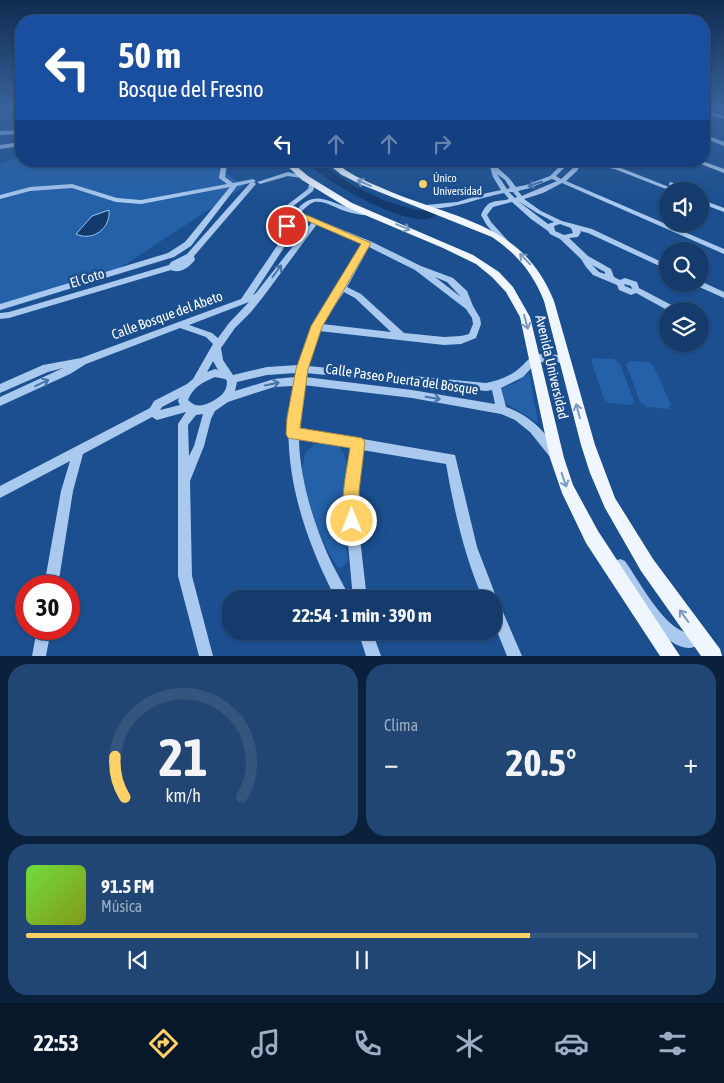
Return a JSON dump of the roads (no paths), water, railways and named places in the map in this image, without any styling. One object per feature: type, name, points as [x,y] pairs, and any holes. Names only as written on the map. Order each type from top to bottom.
[{"type":"main road","name":"Avenida Universidad","points":[[291,167],[312,185],[336,199],[459,251],[478,261],[507,285],[520,305],[525,317],[557,458],[567,488],[592,537],[670,656]]},
{"type":"main road","name":"Avenida Universidad","points":[[336,167],[357,180],[482,229],[505,242],[532,266],[542,282],[588,445],[597,473],[610,503],[647,565],[713,656]]},
{"type":"street","points":[[711,139],[724,144]]},
{"type":"street","points":[[0,147],[15,145]]},
{"type":"street","points":[[710,166],[724,170]]},
{"type":"street","points":[[224,167],[222,178],[234,186]]},
{"type":"street","points":[[256,182],[288,172],[287,167]]},
{"type":"street","points":[[491,167],[494,174],[511,190],[516,199],[555,234],[564,237],[585,258],[597,275],[620,282],[620,286],[625,290],[632,292],[636,290],[659,302]]},
{"type":"street","points":[[426,208],[449,206],[538,183],[552,177],[562,167]]},
{"type":"street","points":[[505,242],[485,218],[485,212],[490,206],[544,190],[562,181],[575,172],[577,167]]},
{"type":"street","points":[[611,167],[659,183]]},
{"type":"street","points":[[625,167],[659,182]]},
{"type":"street","points":[[0,197],[30,189],[72,186],[116,200],[141,202],[256,182],[288,174],[301,176]]},
{"type":"street","points":[[552,177],[724,252]]},
{"type":"street","name":"El Coto","points":[[4,315],[172,266],[176,269],[185,266],[191,260],[190,256],[256,182]]},
{"type":"street","points":[[312,185],[311,190],[290,205],[288,209],[294,218],[315,222],[367,243],[418,268],[468,307],[473,312],[478,324],[473,336],[461,340],[444,341],[317,326]]},
{"type":"street","points":[[0,307],[143,264],[179,251],[188,244],[234,186]]},
{"type":"street","points":[[516,199],[560,222],[590,231],[659,264]]},
{"type":"street","points":[[709,199],[724,205]]},
{"type":"street","points":[[190,409],[184,401],[185,393],[193,384],[234,321],[244,301],[284,240],[287,226],[303,205],[320,200],[346,210],[372,214]]},
{"type":"street","points":[[709,204],[724,210]]},
{"type":"street","points":[[234,321],[248,310],[315,222]]},
{"type":"street","points":[[550,229],[552,224],[560,222]]},
{"type":"street","points":[[564,237],[576,235],[577,232],[574,227]]},
{"type":"street","points":[[284,240],[300,242]]},
{"type":"street","points":[[338,590],[330,575],[298,480],[293,418],[302,369],[317,326],[342,288],[367,243]]},
{"type":"street","points":[[342,288],[358,296],[401,336]]},
{"type":"street","points":[[709,288],[724,295]]},
{"type":"street","name":"Calle Bosque del Abeto","points":[[0,389],[46,368],[83,361],[260,295]]},
{"type":"street","points":[[0,323],[4,315]]},
{"type":"street","points":[[180,325],[209,335],[218,346],[218,361],[234,385],[226,398]]},
{"type":"street","points":[[535,358],[564,359]]},
{"type":"street","name":"Calle Paseo Puerta del Bosque","points":[[193,384],[215,373],[230,377],[267,371],[302,369],[486,387],[496,386],[519,376],[535,358]]},
{"type":"street","name":"Calle Bosque del Abeto","points":[[0,402],[67,371],[83,361]]},
{"type":"street","points":[[412,394],[413,380]]},
{"type":"street","name":"Calle Paseo Puerta del Bosque","points":[[190,409],[200,412],[226,398],[274,383],[300,381],[412,394],[502,410],[534,428],[557,458]]},
{"type":"street","points":[[0,492],[154,411],[158,404],[193,384]]},
{"type":"street","points":[[496,386],[502,410]]},
{"type":"street","points":[[184,480],[199,446],[206,418],[212,406]]},
{"type":"street","points":[[154,411],[158,414],[190,409]]},
{"type":"street","points":[[190,409],[183,424],[185,576],[206,656]]},
{"type":"street","points":[[293,434],[358,442],[451,459],[461,519],[477,572],[486,590]]},
{"type":"street","points":[[358,442],[352,491],[352,521],[359,590]]},
{"type":"street","points":[[53,575],[68,491],[78,452]]},
{"type":"street","points":[[592,537],[618,564],[665,630],[684,641],[696,641],[700,638]]},
{"type":"street","points":[[502,625],[516,656]]},
{"type":"street","points":[[39,656],[42,640]]},
{"type":"street","points":[[368,640],[374,656]]},
{"type":"waterway","points":[[317,167],[367,197],[400,210],[430,215]]},
{"type":"place","name":"Único Universidad","points":[[423,184]]}]
